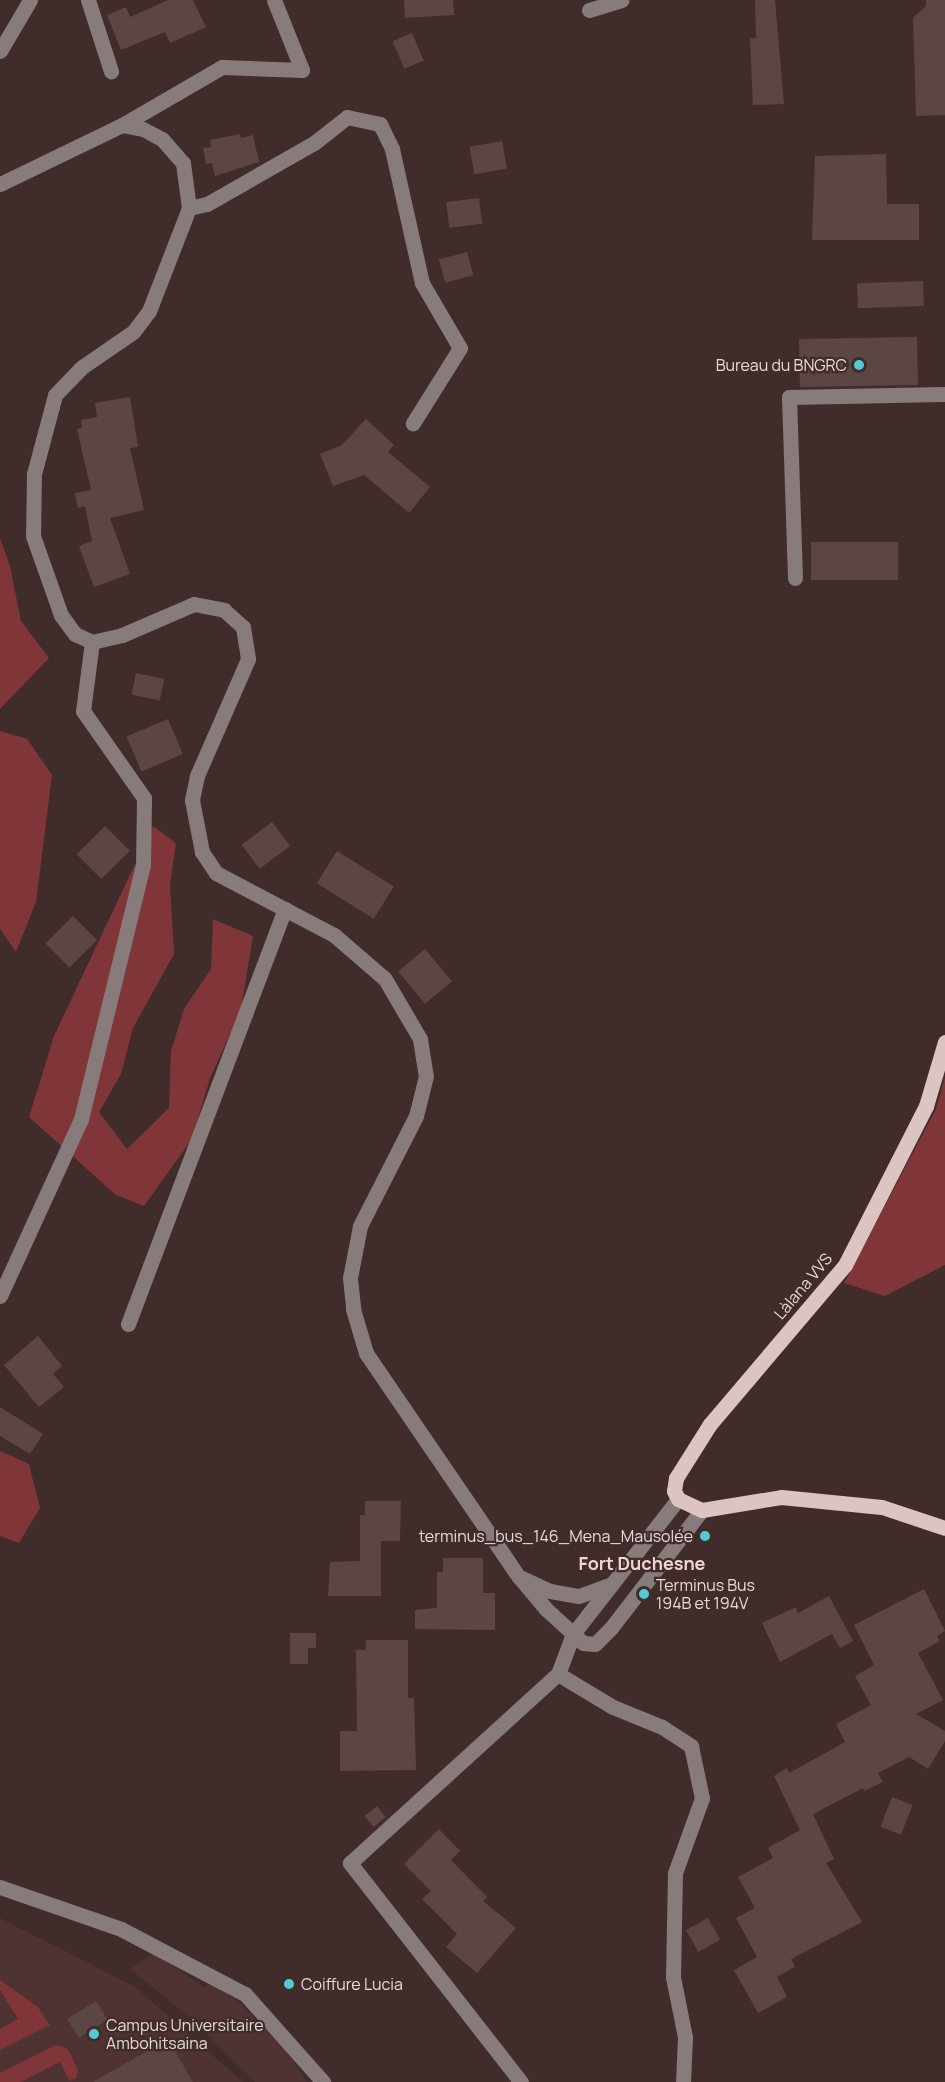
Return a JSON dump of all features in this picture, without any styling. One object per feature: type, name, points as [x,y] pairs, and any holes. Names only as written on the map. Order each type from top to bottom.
[{"type":"main road","name":"Làlana VVS","points":[[678,1499],[674,1491],[676,1478],[710,1424],[845,1264],[926,1106],[945,1042]]},
{"type":"main road","points":[[678,1499],[702,1510],[781,1497],[882,1507],[945,1528]]},
{"type":"street","points":[[0,51],[30,0]]},
{"type":"street","points":[[88,0],[111,71]]},
{"type":"street","points":[[0,184],[123,125],[222,67],[302,70],[274,0]]},
{"type":"street","points":[[589,10],[622,0]]},
{"type":"street","points":[[0,34],[19,17]]},
{"type":"street","points":[[189,208],[207,204],[314,143],[347,117],[380,124],[392,149],[422,283],[460,348],[413,423]]},
{"type":"street","points":[[123,125],[143,129],[162,139],[183,163],[189,208],[149,311],[133,332],[82,367],[55,395],[43,429],[34,474],[33,536],[61,615],[75,634],[92,642],[122,635],[194,604],[224,610],[243,627],[248,659],[197,776],[192,800],[202,852],[216,873],[334,935],[385,979],[420,1040],[426,1076],[416,1116],[360,1226],[350,1278],[353,1309],[366,1353],[519,1577],[583,1643],[595,1644],[702,1510]]},
{"type":"street","points":[[795,578],[789,397],[945,394]]},
{"type":"street","points":[[0,1296],[81,1119],[143,865],[144,798],[83,711],[92,642]]},
{"type":"street","points":[[128,1324],[285,909]]},
{"type":"street","points":[[521,2082],[350,1863],[558,1674],[573,1634],[678,1499]]},
{"type":"street","points":[[519,1577],[550,1591],[579,1596],[613,1583]]},
{"type":"street","points":[[558,1674],[613,1707],[662,1727],[691,1746],[702,1798],[675,1873],[673,1977],[685,2037],[683,2082]]},
{"type":"street","points":[[0,1887],[121,1929],[245,1994],[323,2082]]},
{"type":"shaded area","points":[[0,538],[10,566],[21,621],[49,658],[0,709]]},
{"type":"shaded area","points":[[0,731],[27,739],[52,775],[36,902],[16,952],[0,929]]},
{"type":"shaded area","points":[[153,826],[176,843],[170,884],[174,954],[133,1028],[121,1074],[99,1112],[127,1149],[169,1108],[171,1051],[184,1009],[211,969],[213,919],[253,936],[241,1010],[210,1078],[192,1139],[144,1206],[116,1195],[29,1117],[54,1036]]},
{"type":"shaded area","points":[[945,1077],[945,1265],[885,1296],[844,1283],[936,1109]]},
{"type":"shaded area","points":[[0,1451],[29,1464],[40,1508],[19,1543],[0,1536]]},
{"type":"shaded area","name":"Campus Universitaire Ambohitsaina","points":[[0,1918],[135,1987],[243,2082],[0,2082]]},
{"type":"shaded area","points":[[154,1953],[204,1987],[212,1983],[240,2003],[285,2050],[307,2082],[255,2082],[193,2020],[130,1969]]},
{"type":"shaded area","points":[[0,1980],[38,2007],[50,2025],[0,2050],[0,2029],[18,2019],[0,1990]]},
{"type":"shaded area","points":[[56,2045],[68,2049],[78,2070],[76,2078],[70,2081],[60,2062],[21,2082],[0,2082],[0,2073]]},
{"type":"building","points":[[168,0],[193,0],[206,27],[170,43],[165,32],[121,50],[107,15],[126,7],[130,17]]},
{"type":"building","points":[[404,0],[453,0],[454,15],[405,18]]},
{"type":"building","points":[[755,0],[775,0],[784,104],[753,105],[750,38],[756,38]]},
{"type":"building","points":[[926,0],[945,0],[945,115],[916,116],[913,18],[926,6]]},
{"type":"building","points":[[412,33],[424,61],[404,69],[393,41]]},
{"type":"building","points":[[240,134],[241,138],[253,135],[259,162],[215,176],[212,163],[206,164],[203,148],[211,147],[210,140]]},
{"type":"building","points":[[502,141],[507,169],[474,174],[470,147]]},
{"type":"building","points":[[886,154],[887,204],[919,204],[919,240],[812,240],[815,156]]},
{"type":"building","points":[[479,198],[482,224],[449,228],[446,202]]},
{"type":"building","points":[[467,252],[473,275],[445,283],[439,260]]},
{"type":"building","points":[[923,281],[924,306],[858,308],[857,283]]},
{"type":"building","name":"Bureau du BNGRC","points":[[917,337],[918,385],[800,387],[799,339]]},
{"type":"building","points":[[130,397],[138,447],[130,448],[144,510],[110,518],[130,574],[94,587],[79,546],[92,541],[85,506],[78,508],[75,493],[91,490],[77,429],[82,428],[81,420],[97,417],[95,403]]},
{"type":"building","points":[[366,419],[394,445],[388,452],[430,487],[409,513],[364,475],[333,486],[320,454],[342,445]]},
{"type":"building","points":[[811,542],[898,542],[898,580],[811,580]]},
{"type":"building","points":[[136,673],[164,679],[160,701],[131,695]]},
{"type":"building","points":[[168,719],[183,754],[141,772],[127,737]]},
{"type":"building","points":[[272,822],[290,846],[260,869],[242,845]]},
{"type":"building","points":[[105,826],[130,851],[101,879],[77,854]]},
{"type":"building","points":[[337,851],[394,887],[374,919],[317,883]]},
{"type":"building","points":[[73,916],[97,940],[69,968],[45,944]]},
{"type":"building","points":[[425,949],[452,981],[425,1004],[398,971]]},
{"type":"building","points":[[38,1336],[62,1366],[53,1374],[64,1387],[39,1407],[4,1365]]},
{"type":"building","points":[[0,1407],[43,1434],[30,1454],[0,1436]]},
{"type":"building","points":[[365,1501],[401,1501],[400,1541],[381,1541],[381,1596],[328,1596],[330,1562],[360,1561],[360,1515],[365,1515]]},
{"type":"building","points":[[443,1558],[483,1558],[483,1593],[495,1593],[495,1630],[415,1629],[415,1610],[437,1608],[437,1572],[443,1572]]},
{"type":"building","points":[[924,1589],[945,1631],[937,1636],[940,1641],[918,1653],[943,1700],[916,1714],[945,1731],[945,1741],[928,1769],[909,1757],[878,1773],[883,1782],[864,1791],[863,1788],[813,1814],[834,1859],[826,1863],[862,1922],[791,1959],[795,1967],[777,1977],[787,1997],[758,2013],[734,1970],[757,1957],[736,1918],[755,1908],[738,1877],[773,1858],[768,1848],[800,1830],[774,1776],[787,1768],[789,1773],[845,1742],[836,1724],[871,1705],[855,1676],[874,1665],[854,1625]]},
{"type":"building","points":[[829,1596],[853,1641],[840,1648],[832,1634],[780,1662],[762,1623],[796,1607],[798,1613]]},
{"type":"building","points":[[290,1633],[316,1633],[316,1648],[308,1648],[308,1664],[290,1664]]},
{"type":"building","points":[[366,1640],[408,1640],[408,1698],[414,1698],[416,1770],[340,1771],[340,1731],[357,1731],[356,1650],[366,1650]]},
{"type":"building","points":[[892,1797],[913,1805],[901,1835],[881,1827]]},
{"type":"building","points":[[377,1806],[386,1817],[373,1827],[365,1816]]},
{"type":"building","points":[[439,1829],[460,1851],[451,1860],[487,1897],[483,1901],[516,1928],[477,1973],[446,1947],[457,1934],[422,1899],[431,1891],[404,1864]]},
{"type":"building","points":[[708,1918],[720,1940],[698,1952],[686,1930]]},
{"type":"building","points":[[96,2001],[108,2020],[79,2038],[67,2019]]},
{"type":"building","points":[[168,2039],[193,2082],[93,2082]]},
{"type":"place","name":"Bureau du BNGRC","points":[[859,365]]},
{"type":"place","name":"terminus_bus_146_Mena_Mausolée","points":[[705,1536]]},
{"type":"place","name":"Terminus Bus 194B et 194V","points":[[644,1594]]},
{"type":"place","name":"Coiffure Lucia","points":[[289,1984]]},
{"type":"place","name":"Campus Universitaire Ambohitsaina","points":[[94,2034]]},
{"type":"district","name":"Fort Duchesne","points":[[642,1563]]}]
